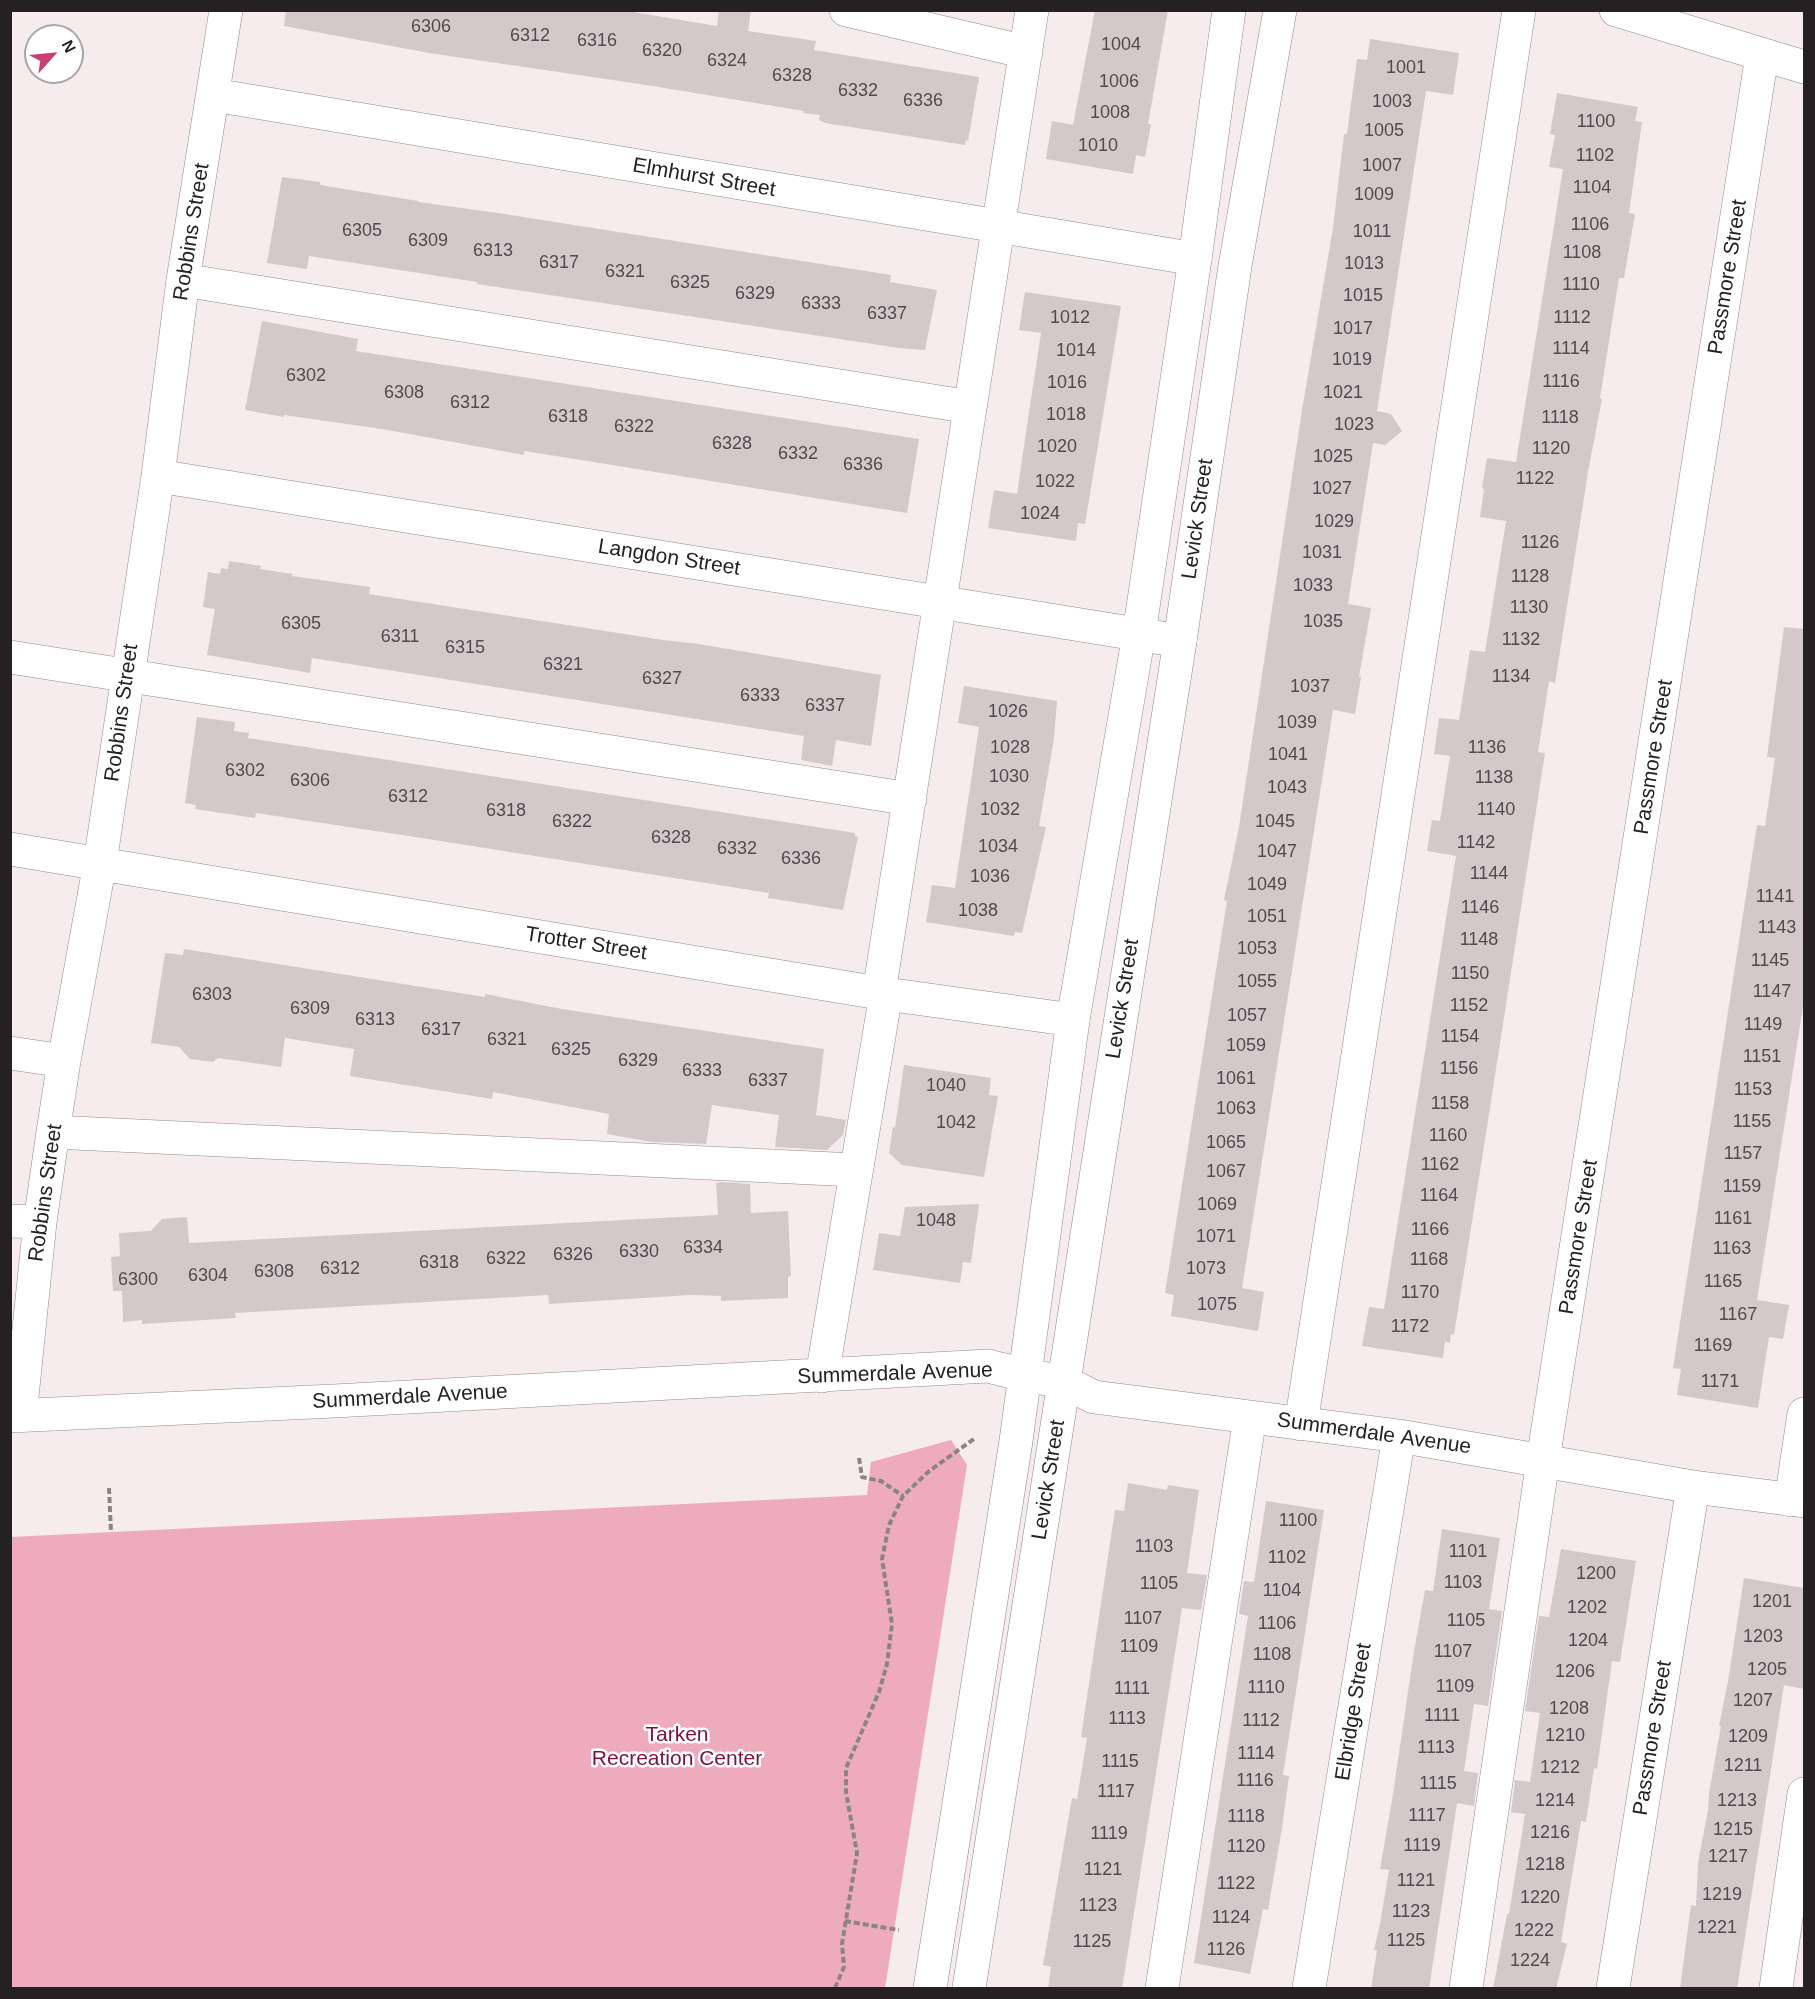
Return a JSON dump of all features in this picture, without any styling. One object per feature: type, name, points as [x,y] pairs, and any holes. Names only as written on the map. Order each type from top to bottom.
[{"type":"street","name":"Robbins Street","points":[[15,1416],[25,1222],[53,1132],[100,863],[158,476],[183,280],[226,10]]},
{"type":"street","points":[[846,10],[1026,52]]},
{"type":"street","points":[[822,1376],[883,994],[910,798],[1032,10]]},
{"type":"street","name":"Levick Street","points":[[930,1989],[1024,1375],[1073,1020],[1139,634],[1195,259],[1229,10]]},
{"type":"street","name":"Levick Street","points":[[969,1989],[1180,641],[1235,266],[1280,10]]},
{"type":"street","points":[[1301,1424],[1519,10]]},
{"type":"street","points":[[1616,10],[1804,67]]},
{"type":"street","name":"Passmore Street","points":[[1466,1989],[1543,1460],[1762,55]]},
{"type":"street","name":"Elmhurst Street","points":[[214,95],[1195,259]]},
{"type":"street","points":[[183,280],[970,407]]},
{"type":"street","name":"Langdon Street","points":[[158,476],[1180,641]]},
{"type":"street","points":[[10,657],[910,798]]},
{"type":"street","name":"Trotter Street","points":[[10,849],[883,994],[1073,1020]]},
{"type":"street","points":[[10,1053],[64,1061]]},
{"type":"street","points":[[53,1132],[855,1170]]},
{"type":"street","name":"Summerdale Avenue","points":[[15,1416],[988,1366],[1064,1382],[1094,1397],[1399,1436],[1693,1487],[1798,1501]]},
{"type":"street","points":[[1798,1501],[1804,1414]]},
{"type":"street","points":[[1162,1989],[1250,1417]]},
{"type":"street","name":"Elbridge Street","points":[[1309,1989],[1399,1436]]},
{"type":"street","name":"Passmore Street","points":[[1613,1989],[1693,1487]]},
{"type":"street","points":[[1776,1989],[1804,1794]]},
{"type":"path","points":[[835,1989],[844,1967],[842,1944],[857,1853],[846,1792],[846,1768],[879,1692],[887,1664],[892,1624],[882,1559],[888,1525],[903,1496],[928,1472],[974,1439]]},
{"type":"path","points":[[859,1458],[862,1477],[881,1481],[903,1496]]},
{"type":"path","points":[[109,1488],[111,1532]]},
{"type":"path","points":[[846,1921],[899,1930]]},
{"type":"green space","name":"Tarken Recreation Center","points":[[951,1440],[967,1465],[885,1988],[11,1988],[11,1537],[867,1495],[871,1462]]},
{"type":"building","points":[[286,10],[621,10],[717,26],[719,10],[751,10],[748,31],[816,41],[814,50],[979,77],[968,141],[966,140],[965,145],[825,123],[819,120],[820,115],[803,113],[804,111],[429,53],[284,26]]},
{"type":"building","points":[[1095,10],[1168,10],[1148,124],[1151,124],[1145,157],[1136,155],[1133,174],[1046,159],[1052,121],[1073,125]]},
{"type":"building","points":[[1370,39],[1459,53],[1453,95],[1426,91],[1377,411],[1391,414],[1402,431],[1385,445],[1373,443],[1348,604],[1371,608],[1359,677],[1361,677],[1355,714],[1333,710],[1242,1288],[1264,1292],[1258,1331],[1171,1316],[1174,1295],[1165,1293],[1227,901],[1224,900],[1239,827],[1302,410],[1333,228],[1344,134],[1347,134],[1357,59],[1367,60]]},
{"type":"building","points":[[1557,93],[1638,107],[1635,121],[1642,122],[1629,213],[1635,214],[1624,278],[1619,278],[1600,398],[1602,399],[1588,472],[1555,683],[1549,681],[1538,752],[1545,753],[1487,1127],[1454,1335],[1451,1334],[1450,1343],[1445,1342],[1443,1358],[1362,1346],[1369,1307],[1384,1309],[1456,856],[1427,851],[1432,820],[1440,821],[1450,756],[1434,754],[1439,718],[1459,720],[1470,650],[1485,652],[1506,521],[1480,517],[1484,489],[1482,488],[1487,458],[1516,462],[1563,169],[1549,167],[1555,135],[1550,134]]},
{"type":"building","points":[[282,177],[320,182],[320,185],[418,202],[891,275],[890,282],[937,290],[925,350],[899,348],[477,284],[477,282],[309,256],[307,269],[267,263]]},
{"type":"building","points":[[1025,292],[1121,306],[1085,524],[1078,523],[1076,541],[988,528],[994,490],[1017,494],[1041,333],[1019,330]]},
{"type":"building","points":[[262,321],[358,339],[356,351],[919,439],[907,513],[524,451],[524,455],[382,429],[245,410]]},
{"type":"building","points":[[229,561],[261,566],[260,569],[293,574],[292,576],[370,587],[369,594],[699,644],[881,675],[871,746],[836,740],[832,766],[801,760],[804,736],[312,658],[310,673],[207,655],[215,609],[203,607],[208,572],[220,574],[221,568],[228,569]]},
{"type":"building","points":[[1784,627],[1804,629],[1804,1000],[1757,1300],[1789,1305],[1783,1339],[1769,1337],[1758,1408],[1677,1395],[1681,1369],[1673,1368],[1757,825],[1765,826],[1775,758],[1767,757]]},
{"type":"building","points":[[964,686],[1057,701],[1054,738],[1039,826],[1046,827],[1022,933],[1015,932],[1014,936],[926,922],[932,885],[955,888],[979,727],[958,723]]},
{"type":"building","points":[[197,717],[235,722],[234,731],[249,733],[248,738],[855,833],[858,837],[843,910],[768,898],[769,893],[428,839],[256,813],[255,818],[195,809],[196,805],[185,803]]},
{"type":"building","points":[[184,949],[485,997],[485,994],[562,1009],[824,1049],[816,1115],[846,1120],[843,1135],[827,1150],[775,1147],[779,1115],[712,1105],[706,1144],[652,1142],[607,1134],[609,1114],[493,1092],[492,1099],[350,1076],[354,1049],[285,1038],[281,1067],[218,1058],[213,1062],[190,1059],[179,1047],[151,1043],[165,953],[183,955]]},
{"type":"building","points":[[904,1065],[991,1078],[989,1095],[998,1096],[984,1177],[902,1165],[889,1153]]},
{"type":"building","points":[[716,1183],[750,1184],[751,1213],[788,1211],[791,1276],[788,1277],[788,1298],[721,1301],[721,1296],[690,1295],[549,1304],[548,1295],[235,1313],[236,1318],[142,1324],[142,1320],[123,1322],[122,1291],[113,1291],[111,1257],[120,1256],[119,1233],[151,1231],[162,1219],[187,1217],[189,1243],[718,1215]]},
{"type":"building","points":[[979,1204],[971,1263],[963,1262],[960,1283],[873,1270],[879,1233],[900,1236],[905,1207]]},
{"type":"building","points":[[1128,1483],[1167,1490],[1168,1485],[1199,1490],[1187,1573],[1207,1575],[1201,1610],[1182,1608],[1122,1989],[1048,1989],[1051,1967],[1043,1965],[1072,1798],[1077,1799],[1087,1738],[1081,1737],[1115,1510],[1124,1511]]},
{"type":"building","points":[[1266,1501],[1324,1510],[1283,1775],[1289,1776],[1282,1828],[1268,1910],[1263,1909],[1250,1974],[1194,1963],[1248,1616],[1239,1614],[1244,1581],[1254,1582]]},
{"type":"building","points":[[1442,1529],[1500,1538],[1489,1609],[1502,1611],[1488,1706],[1474,1704],[1464,1771],[1478,1773],[1474,1806],[1457,1803],[1429,1989],[1371,1989],[1377,1950],[1374,1950],[1389,1870],[1380,1869],[1425,1590],[1433,1591]]},
{"type":"building","points":[[1561,1549],[1636,1561],[1620,1662],[1612,1661],[1597,1769],[1594,1768],[1586,1822],[1581,1821],[1561,1942],[1567,1944],[1556,1989],[1493,1989],[1507,1914],[1509,1914],[1525,1814],[1511,1812],[1515,1780],[1530,1782],[1540,1713],[1525,1711],[1539,1616],[1549,1617]]},
{"type":"building","points":[[1744,1578],[1804,1588],[1804,1689],[1784,1685],[1737,1989],[1680,1989],[1691,1905],[1696,1906],[1698,1863]]}]
